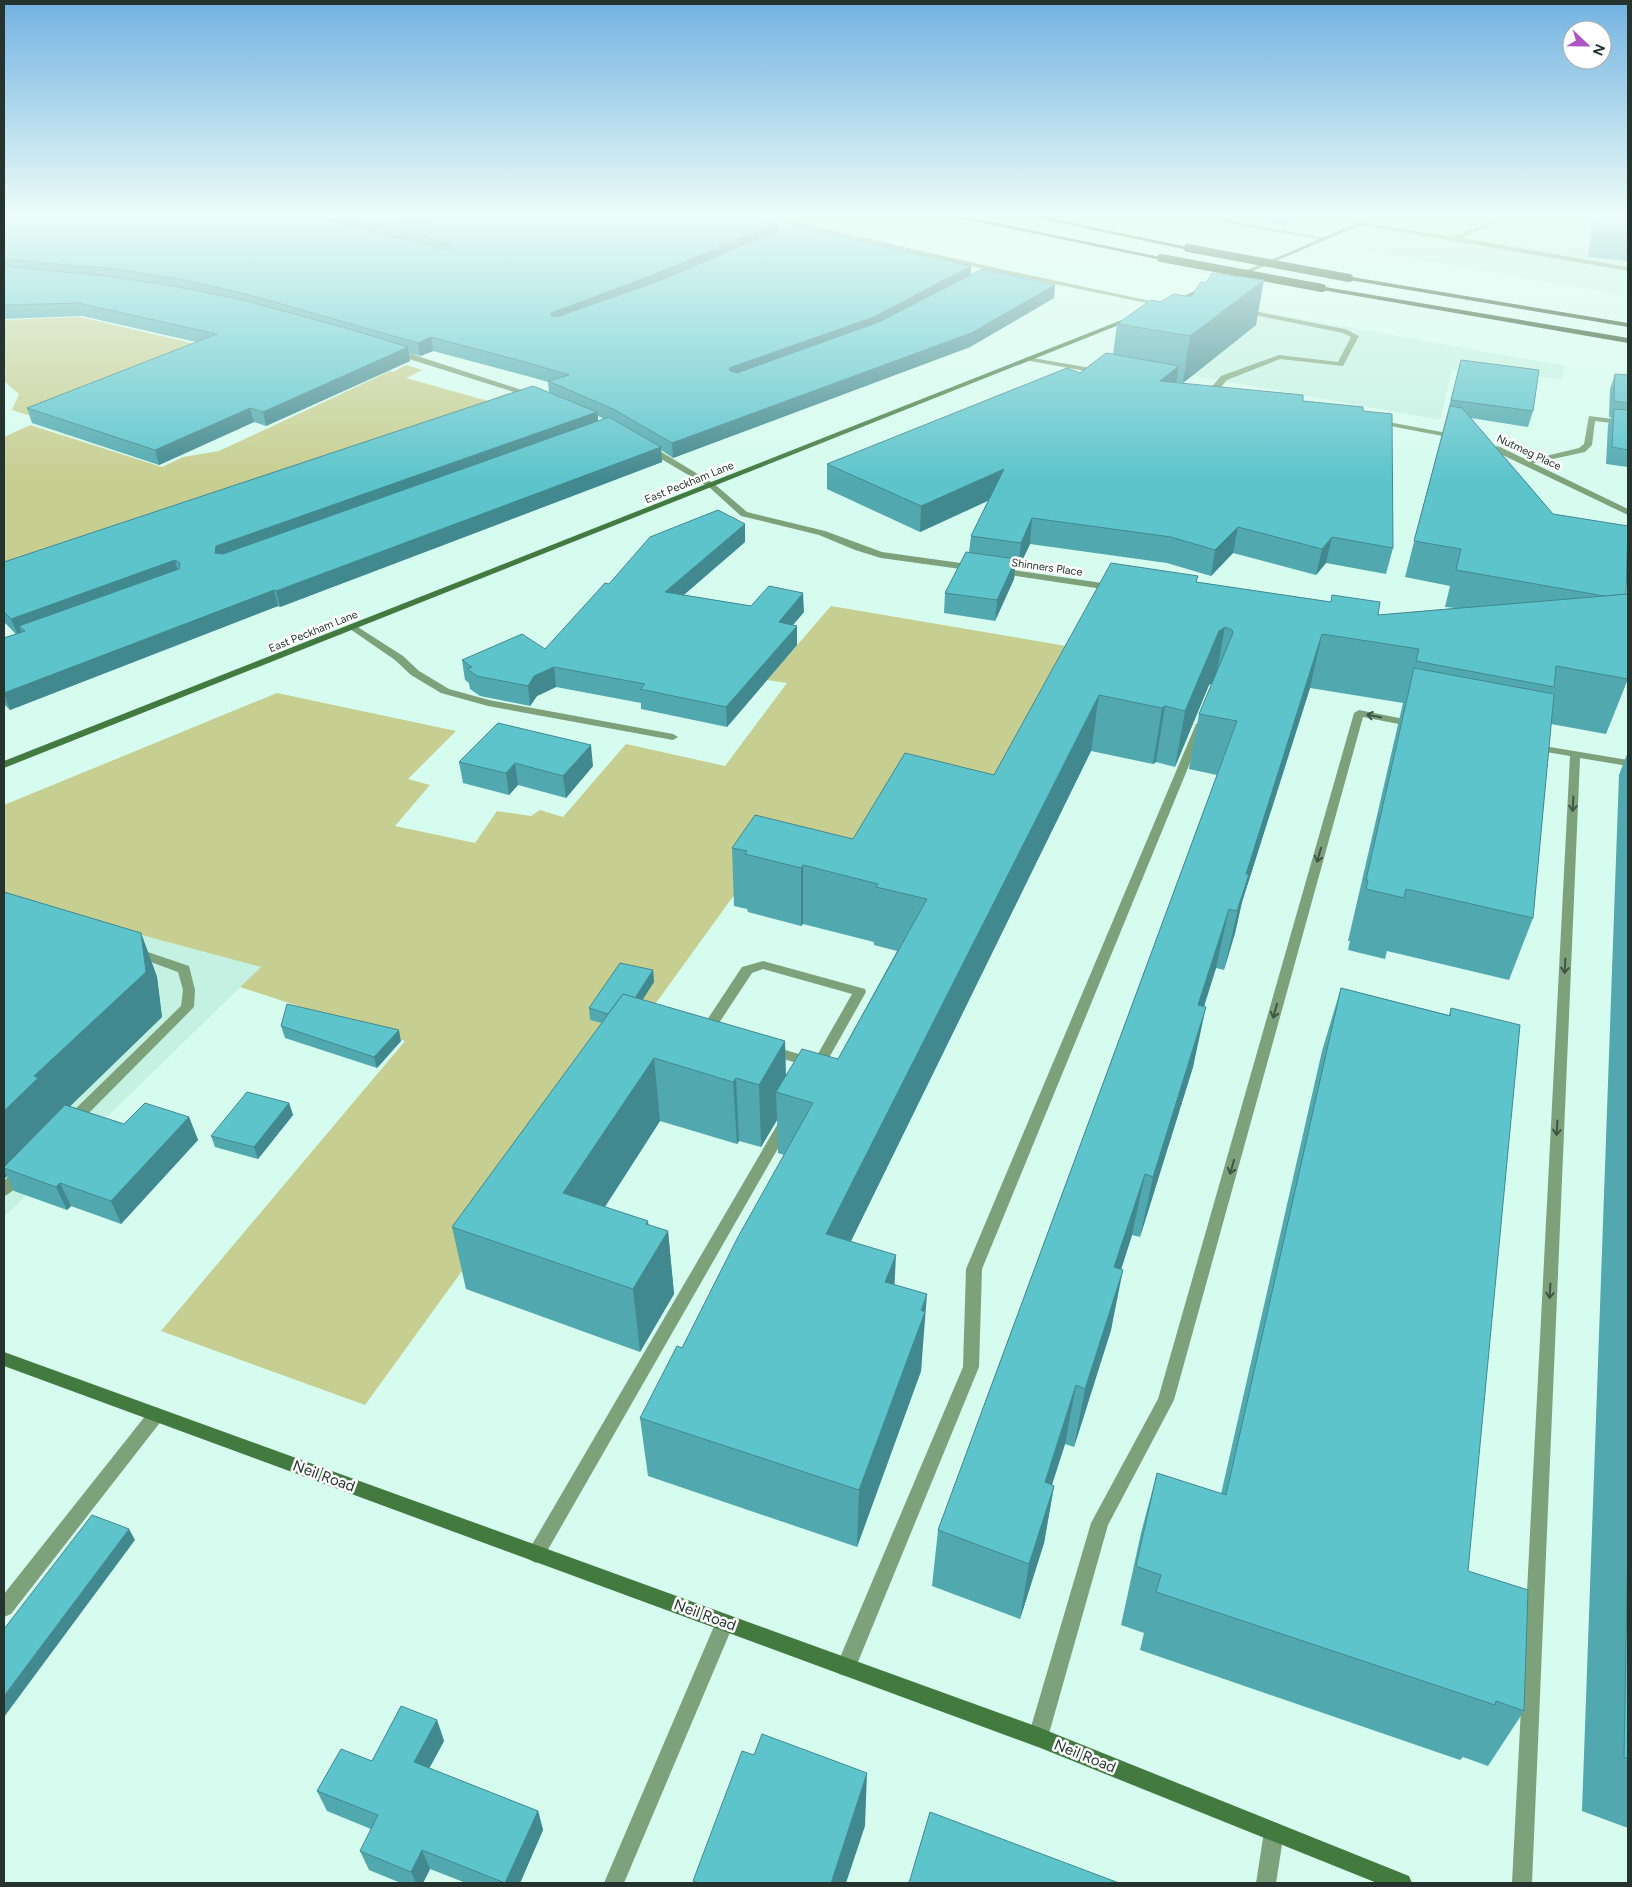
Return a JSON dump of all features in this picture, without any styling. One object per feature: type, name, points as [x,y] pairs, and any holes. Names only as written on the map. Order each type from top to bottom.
[{"type":"highway","points":[[1409,303],[1628,341]]},
{"type":"highway","points":[[1498,303],[1628,325]]},
{"type":"street","points":[[1157,303],[1166,305]]},
{"type":"street","name":"East Peckham Lane","points":[[4,765],[1171,303]]},
{"type":"street","points":[[1212,392],[1224,378],[1279,357],[1340,364],[1354,336],[1345,331],[1233,309]]},
{"type":"street","points":[[384,349],[545,399]]},
{"type":"street","points":[[1030,359],[1108,373]]},
{"type":"street","points":[[1202,390],[1221,393]]},
{"type":"street","points":[[1528,463],[1582,450],[1588,445],[1592,418],[1628,423]]},
{"type":"street","name":"Nutmeg Place","points":[[1366,420],[1470,440],[1497,449],[1628,512]]},
{"type":"street","name":"Shinners Place","points":[[640,443],[712,485],[744,514],[822,533],[858,548],[881,554],[1122,589]]},
{"type":"street","points":[[353,627],[400,658],[415,673],[445,691],[488,703],[673,737]]},
{"type":"street","points":[[1038,1738],[1100,1523],[1166,1400],[1359,713],[1425,726]]},
{"type":"street","points":[[846,1667],[971,1368],[974,1270],[1205,714]]},
{"type":"street","points":[[1519,744],[1575,755],[1628,762]]},
{"type":"street","points":[[1522,1883],[1575,755]]},
{"type":"street","points":[[63,1129],[187,1007],[189,990],[184,969],[123,948]]},
{"type":"street","points":[[734,1039],[715,1034],[712,1023],[747,970],[763,965],[860,992],[809,1082]]},
{"type":"street","points":[[753,1045],[819,1065]]},
{"type":"street","points":[[536,1554],[790,1115]]},
{"type":"street","points":[[4,1190],[30,1163]]},
{"type":"street","name":"Neil Road","points":[[4,1359],[1038,1738],[1402,1883]]},
{"type":"street","points":[[4,1608],[156,1415]]},
{"type":"street","points":[[614,1883],[725,1623]]},
{"type":"street","points":[[1266,1883],[1274,1832]]},
{"type":"shaded area","points":[[1226,305],[1565,366],[1562,379],[1526,375],[1502,377],[1452,370],[1440,420],[1124,363],[1107,355],[1112,351]]},
{"type":"shaded area","points":[[4,898],[261,967],[4,1217]]},
{"type":"green space","points":[[80,317],[204,346],[31,416],[12,410],[19,394],[4,381],[4,320]]},
{"type":"green space","points":[[406,365],[423,370],[406,378],[488,401],[508,393],[525,403],[4,574],[4,437],[30,425],[162,467],[183,457],[219,451]]},
{"type":"green space","points":[[831,606],[1078,648],[935,904],[758,862],[365,1405],[161,1331],[405,1041],[240,987],[261,967],[4,898],[4,805],[277,693],[456,731],[408,779],[430,785],[395,826],[475,843],[497,811],[531,816],[540,810],[563,817],[626,744],[725,766],[787,683],[767,680]]},
{"type":"building","points":[[4,303],[76,303],[4,305]]},
{"type":"building","points":[[78,303],[254,303],[408,347],[263,412],[250,408],[155,450],[27,408],[217,334]]},
{"type":"building","points":[[278,303],[578,303],[551,313],[551,316],[557,317],[596,303],[901,303],[874,317],[729,368],[730,371],[737,373],[879,322],[916,303],[1023,303],[971,333],[672,443],[613,409],[548,381],[569,375],[431,337],[418,343]]},
{"type":"building","points":[[1147,303],[1234,303],[1190,336],[1117,324]]},
{"type":"building","points":[[1106,353],[1179,366],[1160,381],[1303,395],[1303,401],[1363,407],[1363,411],[1392,414],[1393,548],[1332,537],[1322,549],[1238,527],[1215,550],[1171,537],[1032,518],[1021,543],[971,536],[1004,469],[921,506],[827,464],[1067,368],[1080,373]]},
{"type":"building","points":[[1461,360],[1539,370],[1533,411],[1451,400]]},
{"type":"building","points":[[1615,374],[1628,375],[1628,403],[1614,401]]},
{"type":"building","points":[[533,386],[597,412],[216,546],[215,553],[223,554],[609,417],[661,447],[276,591],[274,590],[4,693],[4,638],[25,631],[19,626],[179,569],[180,563],[175,560],[11,619],[4,612],[4,562]]},
{"type":"building","points":[[1450,406],[1462,408],[1553,514],[1628,526],[1626,594],[1604,596],[1456,570],[1461,549],[1414,541]]},
{"type":"building","points":[[1614,409],[1628,410],[1628,450],[1612,447]]},
{"type":"building","points":[[718,510],[745,524],[665,592],[751,606],[769,586],[803,593],[779,622],[797,626],[726,707],[640,689],[645,684],[554,667],[534,676],[528,686],[477,676],[467,669],[472,667],[462,660],[522,634],[545,649],[605,583],[609,584],[650,537]]},
{"type":"building","points":[[966,552],[1016,559],[997,600],[945,593]]},
{"type":"building","points":[[1111,563],[1198,576],[1196,582],[1331,602],[1332,595],[1380,602],[1378,615],[1628,594],[1628,679],[1556,666],[1554,687],[1416,661],[1419,649],[1322,634],[1246,874],[1249,874],[1237,911],[1229,909],[1198,1005],[1206,1007],[1153,1177],[1145,1174],[1114,1267],[1123,1270],[1085,1389],[1076,1385],[1045,1482],[1054,1486],[1029,1564],[938,1530],[1237,721],[1199,714],[1233,633],[1232,630],[1225,627],[1219,631],[1185,711],[1099,695],[826,1234],[896,1255],[885,1282],[927,1294],[921,1310],[925,1312],[859,1490],[640,1418],[677,1346],[682,1348],[738,1237],[813,1103],[776,1092],[802,1049],[838,1059],[927,899],[876,887],[878,884],[803,865],[801,868],[745,854],[747,851],[732,848],[755,815],[853,839],[905,753],[994,775]]},
{"type":"building","points":[[1414,668],[1554,694],[1533,918],[1406,889],[1404,898],[1366,889],[1368,880],[1366,880]]},
{"type":"building","points":[[498,723],[591,745],[563,776],[515,763],[506,773],[459,762]]},
{"type":"building","points":[[4,892],[141,933],[146,972],[34,1076],[38,1078],[4,1111]]},
{"type":"building","points":[[620,963],[653,970],[635,998],[623,994],[608,1014],[589,1008]]},
{"type":"building","points":[[1341,988],[1450,1016],[1451,1008],[1520,1025],[1468,1571],[1528,1590],[1524,1711],[1496,1701],[1495,1705],[1156,1592],[1161,1575],[1136,1566],[1157,1473],[1226,1495]]},
{"type":"building","points":[[623,994],[785,1041],[759,1085],[736,1078],[733,1082],[654,1058],[563,1193],[648,1221],[646,1224],[668,1231],[633,1289],[452,1227]]},
{"type":"building","points":[[287,1004],[399,1030],[374,1057],[281,1026]]},
{"type":"building","points":[[247,1092],[289,1103],[254,1147],[211,1136]]},
{"type":"building","points":[[145,1103],[189,1117],[111,1201],[60,1183],[56,1187],[4,1168],[65,1105],[124,1124]]},
{"type":"building","points":[[92,1515],[129,1529],[4,1696],[4,1629]]},
{"type":"building","points":[[1628,1533],[1628,1759],[1624,1757]]},
{"type":"building","points":[[401,1706],[437,1720],[414,1762],[538,1811],[505,1883],[422,1850],[411,1872],[360,1851],[378,1815],[317,1791],[341,1749],[372,1761]]},
{"type":"building","points":[[762,1734],[867,1773],[831,1883],[699,1883],[693,1881],[742,1751],[754,1755]]},
{"type":"building","points":[[930,1812],[1119,1883],[909,1883]]}]
